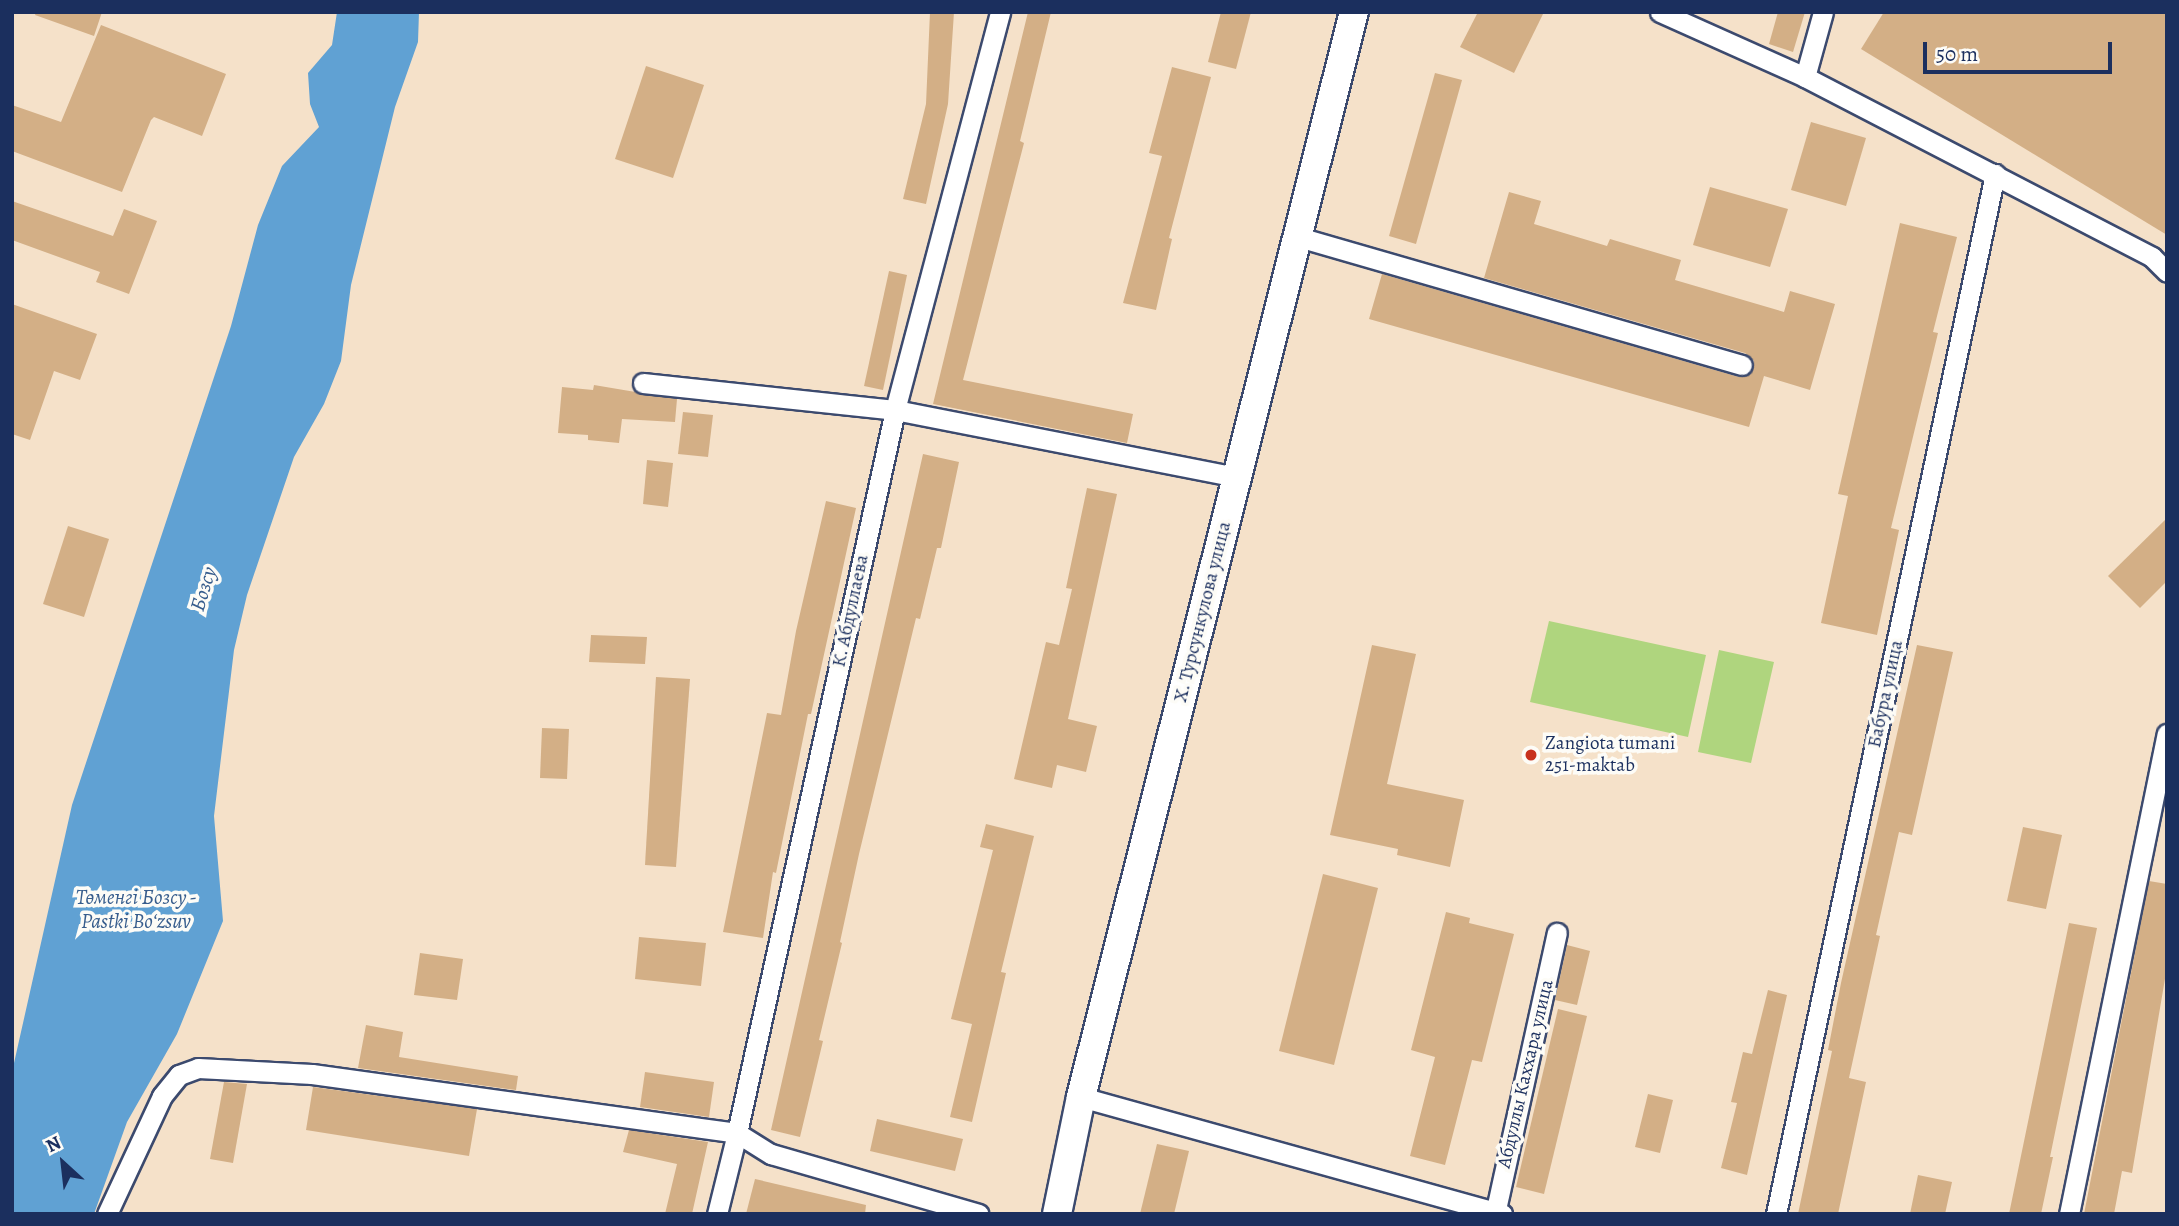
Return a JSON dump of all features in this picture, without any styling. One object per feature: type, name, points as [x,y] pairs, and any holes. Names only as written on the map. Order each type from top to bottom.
[{"type":"street","name":"К. Абдуллаева","points":[[717,1214],[895,410],[1000,12]]},
{"type":"street","name":"Х. Турсункулова улица","points":[[1057,1214],[1080,1097],[1237,477],[1295,236],[1354,12]]},
{"type":"street","points":[[1660,12],[1805,77],[1995,174],[2152,257],[2167,272]]},
{"type":"street","points":[[1805,77],[1822,12]]},
{"type":"street","name":"Бабура улица","points":[[1776,1214],[1995,174]]},
{"type":"street","points":[[1295,236],[1742,365]]},
{"type":"street","points":[[643,383],[895,410],[1237,477]]},
{"type":"street","points":[[2069,1214],[2167,734]]},
{"type":"street","name":"Абдуллы Каххара улица","points":[[1497,1213],[1557,933]]},
{"type":"street","points":[[107,1214],[162,1096],[179,1075],[198,1068],[312,1074],[737,1133],[771,1154],[979,1214]]},
{"type":"street","points":[[1080,1097],[1497,1213]]},
{"type":"green space","points":[[1549,621],[1706,655],[1688,737],[1530,702]]},
{"type":"green space","points":[[1719,650],[1774,662],[1751,763],[1698,752]]},
{"type":"water","name":"Төменгі Бозсу - Pastki Boʻzsuv","points":[[337,12],[419,12],[418,42],[395,107],[351,285],[341,361],[324,404],[294,457],[247,595],[234,650],[214,816],[223,921],[177,1034],[127,1122],[94,1214],[12,1214],[12,1072],[72,805],[231,326],[258,225],[282,166],[319,127],[310,104],[308,73],[332,45]]},
{"type":"building","points":[[36,12],[102,12],[94,36],[35,15]]},
{"type":"building","points":[[930,12],[954,12],[948,104],[926,204],[903,199],[926,104]]},
{"type":"building","points":[[1028,12],[1051,12],[1020,141],[1024,143],[963,380],[1133,414],[1127,443],[933,404]]},
{"type":"building","points":[[1221,12],[1251,12],[1236,69],[1208,62]]},
{"type":"building","points":[[1478,12],[1544,12],[1514,73],[1460,47]]},
{"type":"building","points":[[1778,12],[1805,12],[1793,52],[1769,44]]},
{"type":"building","points":[[1884,12],[2167,12],[2167,235],[1861,49]]},
{"type":"building","points":[[101,25],[226,74],[202,136],[154,117],[151,120],[122,192],[12,151],[12,105],[61,122]]},
{"type":"building","points":[[646,66],[704,85],[673,178],[615,159]]},
{"type":"building","points":[[1172,67],[1211,77],[1169,238],[1172,239],[1156,310],[1123,303],[1162,156],[1149,153]]},
{"type":"building","points":[[1435,73],[1462,80],[1416,244],[1389,236]]},
{"type":"building","points":[[1811,122],[1866,138],[1846,206],[1791,190]]},
{"type":"building","points":[[1710,187],[1788,209],[1770,267],[1693,245]]},
{"type":"building","points":[[1509,192],[1541,201],[1534,224],[1607,246],[1610,239],[1681,260],[1675,280],[1784,312],[1790,291],[1835,304],[1810,390],[1764,376],[1749,427],[1369,319],[1382,274],[1739,377],[1751,373],[1754,361],[1745,353],[1484,278]]},
{"type":"building","points":[[12,201],[113,236],[124,209],[157,221],[129,294],[96,282],[100,272],[12,240]]},
{"type":"building","points":[[1900,223],[1957,237],[1933,332],[1938,333],[1891,528],[1899,530],[1877,635],[1821,623],[1848,496],[1838,494]]},
{"type":"building","points":[[889,271],[907,275],[883,390],[864,386]]},
{"type":"building","points":[[12,304],[97,334],[80,380],[54,371],[30,440],[12,434]]},
{"type":"building","points":[[594,385],[677,399],[675,422],[622,419],[619,443],[588,440],[588,435],[558,433],[562,387],[593,390]]},
{"type":"building","points":[[683,412],[713,415],[708,457],[678,454]]},
{"type":"building","points":[[923,454],[959,462],[941,548],[937,548],[920,619],[916,618],[859,854],[819,1040],[823,1041],[800,1137],[771,1130]]},
{"type":"building","points":[[647,460],[673,463],[668,507],[643,504]]},
{"type":"building","points":[[1087,488],[1117,494],[1068,719],[1097,726],[1086,772],[1057,765],[1052,788],[1014,779],[1046,642],[1059,645],[1072,589],[1066,588]]},
{"type":"building","points":[[826,501],[856,508],[811,714],[808,714],[776,873],[773,872],[763,938],[723,932],[767,713],[781,715],[796,631]]},
{"type":"building","points":[[2167,518],[2167,581],[2140,608],[2108,576]]},
{"type":"building","points":[[68,526],[109,539],[84,617],[43,604]]},
{"type":"building","points":[[591,635],[647,637],[645,664],[589,662]]},
{"type":"building","points":[[1372,645],[1416,654],[1387,784],[1464,800],[1450,867],[1397,855],[1398,849],[1330,835]]},
{"type":"building","points":[[1917,645],[1953,652],[1912,835],[1899,832],[1876,935],[1880,936],[1849,1078],[1866,1082],[1838,1214],[1798,1214],[1832,1051],[1828,1050],[1841,983]]},
{"type":"building","points":[[656,677],[690,679],[676,867],[645,865]]},
{"type":"building","points":[[542,728],[569,729],[567,779],[540,778]]},
{"type":"building","points":[[986,824],[1034,836],[1001,972],[1006,973],[972,1122],[950,1117],[972,1024],[951,1019],[993,850],[980,847]]},
{"type":"building","points":[[2023,827],[2062,835],[2046,909],[2007,901]]},
{"type":"building","points":[[1323,874],[1378,888],[1334,1065],[1279,1051]]},
{"type":"building","points":[[2149,881],[2167,884],[2167,967],[2132,1173],[2122,1171],[2114,1214],[2084,1214]]},
{"type":"building","points":[[1446,912],[1470,918],[1469,923],[1514,934],[1482,1062],[1472,1060],[1445,1165],[1410,1156],[1435,1057],[1411,1050]]},
{"type":"building","points":[[2069,923],[2097,928],[2050,1157],[2053,1157],[2041,1214],[2009,1214]]},
{"type":"building","points":[[639,937],[706,943],[701,986],[635,979]]},
{"type":"building","points":[[1567,945],[1590,951],[1577,1005],[1555,1000]]},
{"type":"building","points":[[420,953],[463,959],[457,1000],[414,995]]},
{"type":"building","points":[[1768,990],[1787,995],[1747,1175],[1721,1168],[1737,1103],[1731,1102],[1743,1052],[1752,1054]]},
{"type":"building","points":[[1558,1009],[1587,1016],[1544,1194],[1516,1187]]},
{"type":"building","points":[[366,1025],[403,1032],[399,1057],[518,1076],[516,1090],[358,1068]]},
{"type":"building","points":[[645,1072],[714,1082],[709,1117],[640,1107]]},
{"type":"building","points":[[224,1082],[247,1084],[233,1163],[210,1159]]},
{"type":"building","points":[[313,1087],[477,1109],[469,1156],[306,1130]]},
{"type":"building","points":[[1648,1094],[1673,1100],[1660,1153],[1635,1147]]},
{"type":"building","points":[[877,1119],[963,1139],[955,1171],[870,1151]]},
{"type":"building","points":[[629,1130],[708,1142],[692,1214],[665,1214],[677,1164],[623,1152]]},
{"type":"building","points":[[1157,1144],[1189,1151],[1174,1214],[1140,1214]]},
{"type":"building","points":[[1918,1175],[1952,1182],[1945,1214],[1910,1214]]},
{"type":"building","points":[[755,1179],[866,1205],[865,1214],[746,1214]]},
{"type":"place","name":"Zangiota tumani 251-maktab","points":[[1531,755]]},
{"type":"water label","name":"Бозсу","points":[[203,589]]}]
